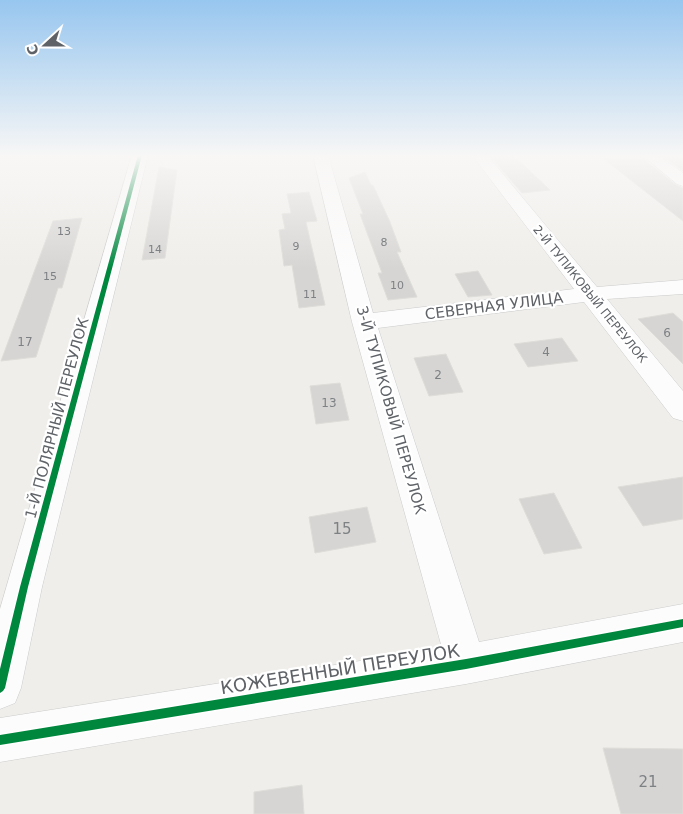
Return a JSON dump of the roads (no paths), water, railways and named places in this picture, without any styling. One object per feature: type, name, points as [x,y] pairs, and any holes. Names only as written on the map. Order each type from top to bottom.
[{"type":"street","name":"1-Й ПОЛЯРНЫЙ ПЕРЕУЛОК","points":[[0,688],[27,577],[130,193]]},
{"type":"street","name":"3-Й ТУПИКОВЫЙ ПЕРЕУЛОК","points":[[330,193],[364,322],[466,664]]},
{"type":"street","name":"2-Й ТУПИКОВЫЙ ПЕРЕУЛОК","points":[[509,193],[683,410]]},
{"type":"street","name":"СЕВЕРНАЯ УЛИЦА","points":[[364,322],[590,294],[683,287]]},
{"type":"street","name":"КОЖЕВЕННЫЙ ПЕРЕУЛОК","points":[[0,740],[466,664],[683,623]]}]
